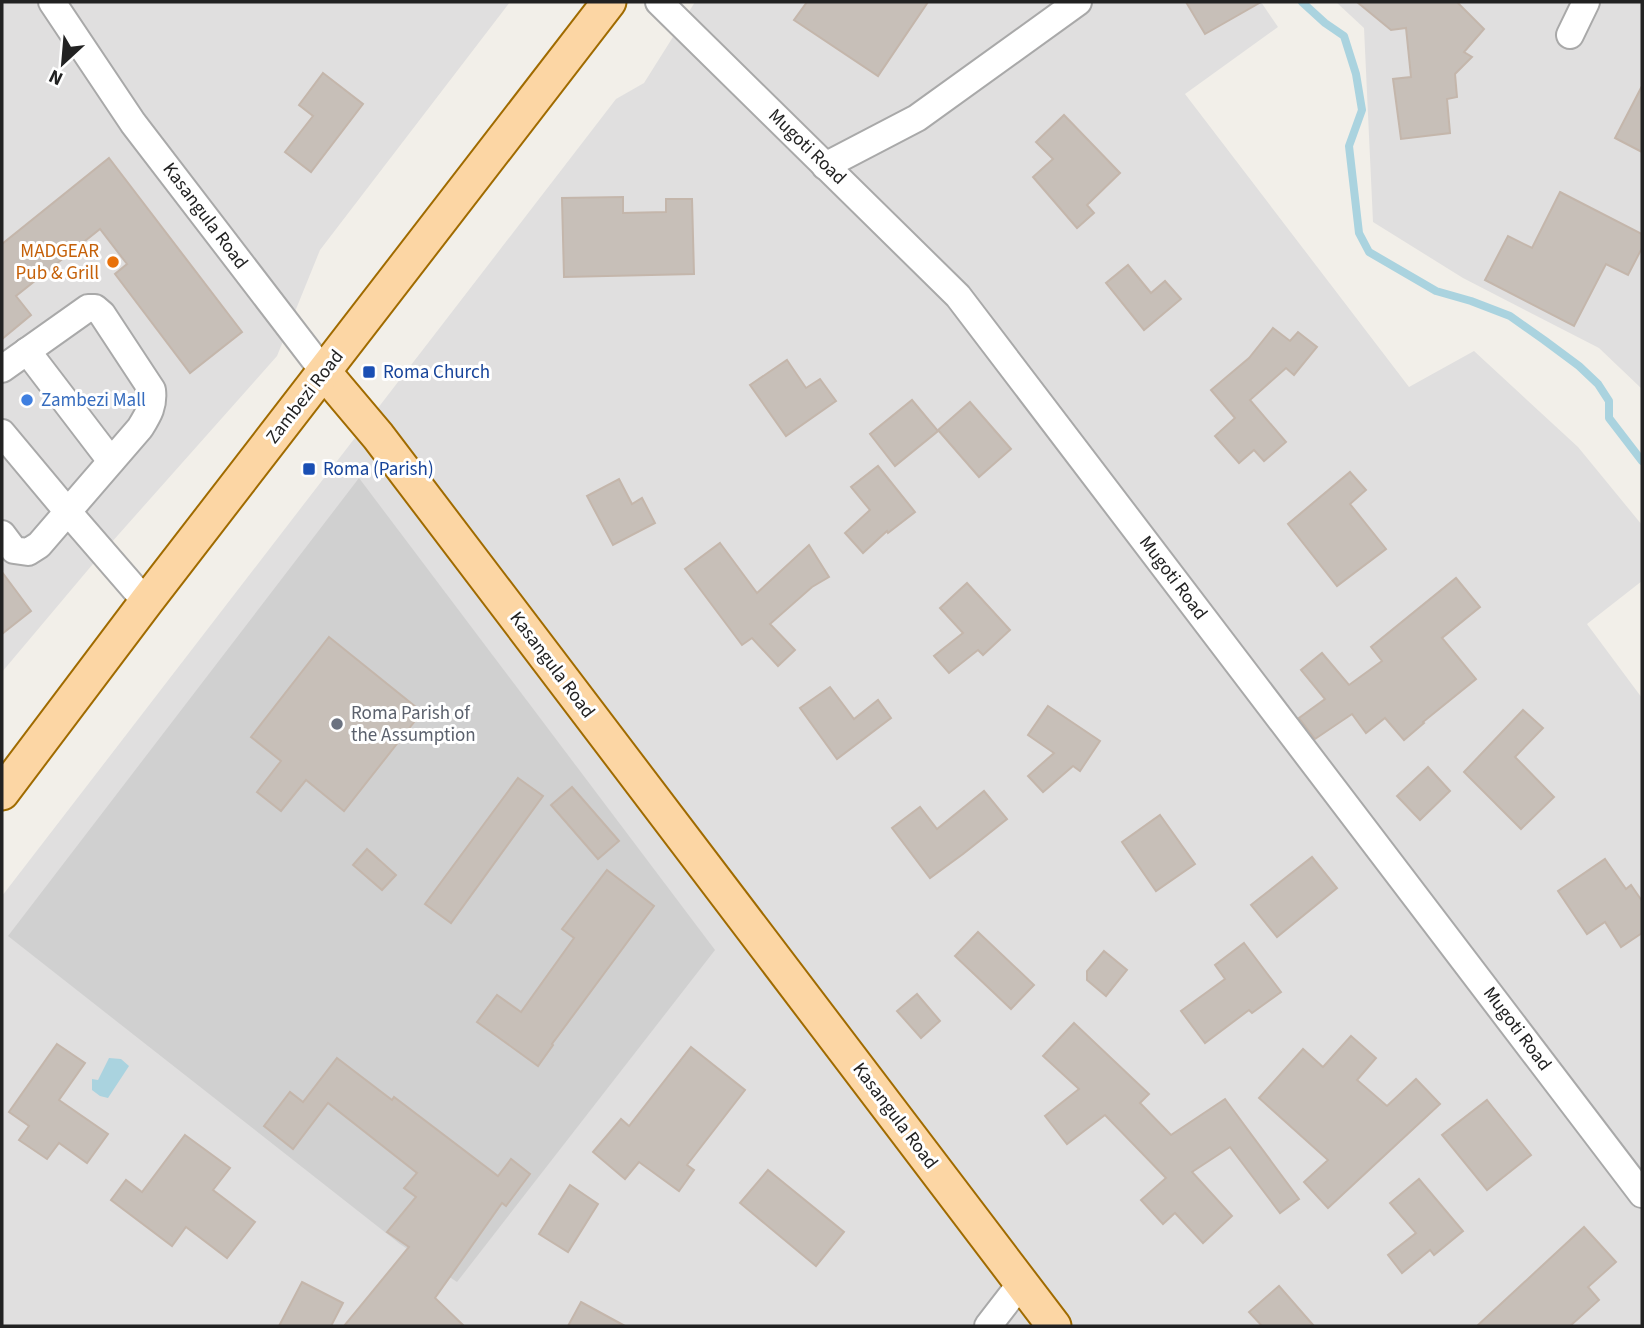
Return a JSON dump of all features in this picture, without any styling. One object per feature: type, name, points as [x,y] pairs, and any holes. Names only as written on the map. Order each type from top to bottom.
[{"type":"main road","name":"Zambezi Road","points":[[2,793],[609,2]]},
{"type":"main road","name":"Kasangula Road","points":[[324,372],[378,436],[1054,1326]]},
{"type":"street","name":"Kasangula Road","points":[[51,2],[133,123],[324,372]]},
{"type":"street","name":"Mugoti Road","points":[[659,2],[958,296],[1642,1194]]},
{"type":"street","points":[[825,166],[917,118],[1078,2]]},
{"type":"street","points":[[1570,35],[1586,2]]},
{"type":"street","points":[[2,369],[88,308],[95,308],[102,314],[152,390],[153,400],[152,410],[140,428],[39,545],[28,552],[14,550],[2,534]]},
{"type":"street","points":[[27,351],[111,461]]},
{"type":"street","points":[[2,433],[146,602]]},
{"type":"street","points":[[988,1326],[1022,1282]]},
{"type":"shaded area","points":[[2,2],[510,2],[320,250],[277,356],[103,552],[2,672]]},
{"type":"shaded area","points":[[695,2],[1261,2],[1278,27],[1185,94],[1409,387],[1474,351],[1578,447],[1642,525],[1642,581],[1587,624],[1642,698],[1642,1326],[2,1326],[2,896],[616,99],[644,83]]},
{"type":"shaded area","points":[[1336,2],[1642,2],[1642,389],[1599,348],[1463,278],[1373,222],[1364,28]]},
{"type":"shaded area","points":[[359,478],[715,950],[457,1282],[400,1244],[8,936]]},
{"type":"water","points":[[109,1058],[121,1059],[129,1066],[108,1098],[92,1090],[92,1079],[98,1080]]},
{"type":"building","points":[[807,2],[928,2],[878,76],[794,20]]},
{"type":"building","points":[[1186,2],[1261,2],[1205,34]]},
{"type":"building","points":[[1357,2],[1457,2],[1484,29],[1464,52],[1472,57],[1455,74],[1457,97],[1447,99],[1450,133],[1401,139],[1393,79],[1411,77],[1406,28],[1391,30]]},
{"type":"building","points":[[323,73],[363,104],[311,172],[285,152],[313,116],[299,105]]},
{"type":"building","points":[[1642,86],[1642,152],[1615,138]]},
{"type":"building","points":[[1064,115],[1120,173],[1087,205],[1094,213],[1077,228],[1033,177],[1053,159],[1036,142]]},
{"type":"building","points":[[109,158],[242,332],[190,373],[115,274],[127,264],[100,229],[16,296],[31,315],[2,339],[2,244]]},
{"type":"building","points":[[1560,192],[1642,234],[1642,248],[1628,275],[1606,264],[1574,326],[1485,280],[1508,236],[1532,248]]},
{"type":"building","points":[[623,197],[623,213],[666,212],[666,199],[692,199],[694,274],[564,277],[562,198]]},
{"type":"building","points":[[1128,265],[1151,293],[1165,281],[1181,299],[1144,330],[1106,283]]},
{"type":"building","points":[[1273,328],[1290,341],[1298,332],[1317,347],[1294,375],[1286,368],[1250,400],[1286,442],[1264,461],[1254,450],[1239,463],[1215,436],[1235,418],[1211,390],[1249,358]]},
{"type":"building","points":[[787,360],[806,388],[820,379],[836,401],[786,436],[750,385]]},
{"type":"building","points":[[912,400],[938,431],[895,466],[870,434]]},
{"type":"building","points":[[970,402],[1011,449],[979,477],[938,430]]},
{"type":"building","points":[[878,466],[915,512],[888,533],[887,531],[863,553],[845,533],[870,510],[851,487]]},
{"type":"building","points":[[1350,472],[1366,490],[1350,504],[1386,549],[1337,586],[1288,524]]},
{"type":"building","points":[[619,479],[632,504],[642,498],[655,523],[613,545],[587,496]]},
{"type":"building","points":[[720,543],[757,593],[809,545],[829,577],[812,587],[770,624],[795,650],[778,666],[752,638],[742,645],[685,569]]},
{"type":"building","points":[[2,572],[31,611],[2,634]]},
{"type":"building","points":[[1456,578],[1480,607],[1442,638],[1476,679],[1404,740],[1385,718],[1366,733],[1352,714],[1315,739],[1299,718],[1325,699],[1301,670],[1322,653],[1349,685],[1382,661],[1371,647]]},
{"type":"building","points":[[967,583],[1010,630],[983,655],[978,650],[949,673],[934,656],[963,633],[940,608]]},
{"type":"building","name":"Roma Parish of the Assumption","points":[[329,637],[422,712],[344,811],[306,780],[281,811],[257,792],[281,761],[251,737]]},
{"type":"building","points":[[830,687],[854,719],[878,700],[891,718],[837,759],[800,708]]},
{"type":"building","points":[[1048,706],[1100,741],[1080,771],[1073,766],[1043,792],[1028,776],[1054,753],[1028,735]]},
{"type":"building","points":[[1523,710],[1543,728],[1515,757],[1554,797],[1521,829],[1464,772]]},
{"type":"building","points":[[1428,767],[1450,791],[1420,820],[1397,796]]},
{"type":"building","points":[[518,778],[543,796],[451,923],[425,904]]},
{"type":"building","points":[[572,787],[619,841],[598,859],[551,805]]},
{"type":"building","points":[[984,791],[1007,819],[930,878],[892,828],[920,807],[937,829]]},
{"type":"building","points":[[1160,815],[1195,864],[1156,891],[1122,842]]},
{"type":"building","points":[[367,849],[396,875],[382,890],[353,865]]},
{"type":"building","points":[[1312,857],[1337,888],[1277,937],[1251,905]]},
{"type":"building","points":[[1605,859],[1626,889],[1631,885],[1642,901],[1642,933],[1621,947],[1605,922],[1587,934],[1558,891]]},
{"type":"building","points":[[607,870],[654,906],[538,1066],[477,1022],[497,995],[521,1012],[574,938],[562,929]]},
{"type":"building","points":[[978,932],[1034,985],[1011,1009],[955,956]]},
{"type":"building","points":[[1244,943],[1281,992],[1252,1013],[1249,1010],[1205,1043],[1181,1011],[1225,979],[1215,965]]},
{"type":"building","points":[[1104,951],[1127,970],[1106,996],[1087,980],[1087,971]]},
{"type":"building","points":[[917,994],[940,1021],[921,1038],[897,1011]]},
{"type":"building","points":[[1074,1023],[1149,1094],[1140,1103],[1171,1135],[1225,1099],[1299,1199],[1280,1213],[1230,1147],[1192,1172],[1232,1216],[1203,1243],[1175,1213],[1163,1224],[1141,1200],[1166,1178],[1105,1115],[1067,1144],[1045,1116],[1079,1089],[1043,1056]]},
{"type":"building","points":[[1351,1036],[1376,1058],[1357,1080],[1387,1106],[1416,1079],[1440,1104],[1328,1208],[1304,1182],[1328,1160],[1259,1098],[1303,1049],[1323,1067]]},
{"type":"building","points":[[57,1044],[85,1063],[59,1100],[108,1134],[87,1163],[59,1143],[47,1159],[19,1140],[29,1126],[9,1112]]},
{"type":"building","points":[[691,1047],[745,1090],[687,1165],[694,1170],[679,1191],[639,1162],[625,1179],[593,1152],[621,1119],[629,1126]]},
{"type":"building","points":[[337,1058],[392,1100],[394,1097],[498,1176],[511,1159],[530,1174],[506,1206],[502,1203],[435,1298],[464,1326],[344,1326],[409,1247],[387,1232],[416,1197],[404,1188],[417,1173],[328,1103],[293,1149],[264,1126],[290,1092],[303,1102]]},
{"type":"building","points":[[1487,1100],[1531,1155],[1487,1190],[1442,1135]]},
{"type":"building","points":[[185,1135],[230,1168],[213,1190],[255,1222],[227,1258],[186,1227],[172,1246],[111,1200],[126,1180],[142,1192]]},
{"type":"building","points":[[768,1170],[844,1232],[816,1266],[740,1203]]},
{"type":"building","points":[[1419,1179],[1463,1231],[1434,1255],[1430,1250],[1402,1273],[1388,1255],[1416,1233],[1390,1203]]},
{"type":"building","points":[[570,1185],[598,1204],[568,1252],[539,1234]]},
{"type":"building","points":[[1584,1227],[1616,1262],[1588,1287],[1599,1300],[1570,1326],[1477,1326]]},
{"type":"building","points":[[302,1282],[343,1303],[331,1326],[279,1326]]},
{"type":"building","points":[[1279,1286],[1314,1326],[1262,1326],[1249,1312]]},
{"type":"building","points":[[581,1302],[625,1326],[568,1326]]},
{"type":"waterway","points":[[1302,2],[1344,36],[1356,74],[1362,110],[1349,146],[1359,233],[1369,252],[1436,291],[1510,316],[1579,366],[1598,384],[1609,401],[1609,418],[1642,461]]},
{"type":"place","name":"MADGEAR Pub & Grill","points":[[113,262]]},
{"type":"place","name":"Roma Church","points":[[369,372]]},
{"type":"place","name":"Zambezi Mall","points":[[27,400]]},
{"type":"place","name":"Roma (Parish)","points":[[309,469]]},
{"type":"place","name":"Roma Parish of the Assumption","points":[[337,724]]}]
